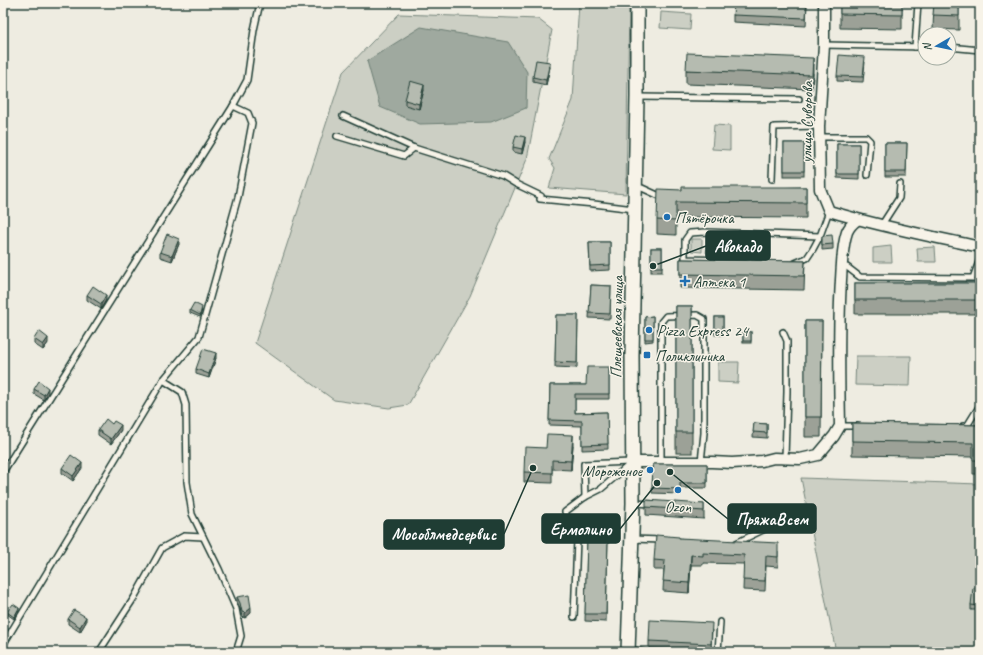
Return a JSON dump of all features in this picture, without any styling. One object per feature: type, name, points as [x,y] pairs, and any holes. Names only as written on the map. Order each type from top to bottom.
[{"type":"street","name":"Плещеевская улица","points":[[628,651],[633,503],[632,354],[637,97],[637,3]]},
{"type":"street","name":"улица Суворова","points":[[824,3],[824,45],[819,132],[820,189],[829,211]]},
{"type":"street","points":[[829,211],[881,226],[980,247]]},
{"type":"street","points":[[632,462],[762,461],[774,458],[800,459],[818,455],[834,436],[840,426],[839,344],[842,267],[844,243],[848,230],[856,220]]},
{"type":"lane","points":[[3,472],[233,106],[247,80],[254,30],[260,3]]},
{"type":"lane","points":[[824,45],[915,47],[918,3]]},
{"type":"lane","points":[[957,48],[980,50]]},
{"type":"lane","points":[[637,97],[799,99]]},
{"type":"lane","points":[[3,645],[163,380],[199,337],[238,197],[252,123],[248,113],[233,106]]},
{"type":"lane","points":[[343,116],[414,148],[503,176],[540,198],[635,210]]},
{"type":"lane","points":[[772,180],[774,127],[866,137],[870,141],[867,175]]},
{"type":"lane","points":[[337,136],[404,156],[414,148]]},
{"type":"lane","points":[[881,226],[899,198],[900,184]]},
{"type":"lane","points":[[635,188],[642,188],[668,199]]},
{"type":"lane","points":[[786,263],[794,263],[807,258],[820,236],[829,211]]},
{"type":"lane","points":[[742,260],[685,259],[685,240],[690,233],[705,232],[820,236]]},
{"type":"lane","points":[[842,267],[847,268],[860,276],[973,278],[980,259]]},
{"type":"lane","points":[[661,462],[661,322],[666,316],[697,315],[704,320],[704,433],[702,462]]},
{"type":"lane","points":[[783,332],[787,341],[785,458]]},
{"type":"lane","points":[[163,380],[182,392],[186,405],[187,482],[192,514],[220,569],[236,609],[241,636],[236,652]]},
{"type":"lane","points":[[960,426],[968,426],[980,406]]},
{"type":"lane","points":[[840,426],[866,426]]},
{"type":"lane","points":[[585,497],[584,464],[632,462]]},
{"type":"lane","points":[[574,617],[577,539],[566,512],[585,497],[601,489],[632,462]]},
{"type":"lane","points":[[633,503],[657,504]]},
{"type":"lane","points":[[729,543],[737,544],[765,529]]},
{"type":"lane","points":[[99,652],[134,598],[162,548],[184,536],[203,537]]},
{"type":"lane","points":[[631,539],[669,540]]},
{"type":"lane","points":[[718,652],[720,622]]},
{"type":"lane","points":[[628,651],[643,652]]},
{"type":"shaded area","points":[[579,3],[629,3],[626,194],[549,188],[555,168],[549,159],[573,100]]},
{"type":"shaded area","points":[[661,12],[691,14],[690,30],[660,28]]},
{"type":"shaded area","points":[[399,14],[538,19],[552,30],[527,159],[470,296],[408,405],[389,408],[334,400],[255,343],[343,72]]},
{"type":"shaded area","points":[[421,27],[508,42],[527,72],[526,108],[491,122],[420,124],[380,107],[367,61]]},
{"type":"shaded area","points":[[714,125],[730,126],[730,150],[712,149]]},
{"type":"shaded area","points":[[707,236],[733,237],[733,254],[706,253]]},
{"type":"shaded area","points":[[691,239],[702,239],[702,252],[691,251]]},
{"type":"shaded area","points":[[891,246],[892,262],[873,262],[873,248]]},
{"type":"shaded area","points":[[935,247],[936,262],[918,262],[917,248]]},
{"type":"shaded area","points":[[856,356],[911,356],[910,386],[855,385]]},
{"type":"shaded area","points":[[718,362],[739,362],[738,383],[718,382]]},
{"type":"shaded area","points":[[801,478],[980,484],[980,652],[836,652]]},
{"type":"building","points":[[734,3],[807,3],[806,18],[733,15]]},
{"type":"building","points":[[840,3],[902,3],[902,15],[840,14]]},
{"type":"building","points":[[934,3],[959,3],[959,16],[933,15]]},
{"type":"building","points":[[687,53],[813,58],[812,75],[686,70]]},
{"type":"building","points":[[839,55],[865,57],[863,77],[837,76]]},
{"type":"building","points":[[536,60],[550,62],[546,80],[533,77]]},
{"type":"building","points":[[410,81],[424,85],[419,104],[405,100]]},
{"type":"building","points":[[516,135],[525,137],[522,149],[513,147]]},
{"type":"building","points":[[784,143],[804,143],[804,171],[784,171]]},
{"type":"building","points":[[885,143],[907,143],[906,172],[885,172]]},
{"type":"building","points":[[837,144],[859,144],[859,174],[837,174]]},
{"type":"building","points":[[682,187],[806,187],[806,203],[676,202],[676,221],[657,220],[658,189],[682,190]]},
{"type":"building","points":[[167,234],[179,239],[172,256],[160,252]]},
{"type":"building","points":[[832,235],[833,244],[822,245],[822,236]]},
{"type":"building","points":[[589,242],[610,242],[610,265],[590,266]]},
{"type":"building","points":[[651,248],[662,248],[662,267],[651,267]]},
{"type":"building","points":[[680,259],[805,261],[804,276],[680,274]]},
{"type":"building","points":[[855,283],[980,283],[980,300],[855,300]]},
{"type":"building","points":[[591,285],[611,286],[610,314],[589,313]]},
{"type":"building","points":[[93,286],[106,295],[101,304],[87,295]]},
{"type":"building","points":[[194,303],[202,307],[200,315],[190,310]]},
{"type":"building","points":[[676,306],[692,306],[692,432],[676,432]]},
{"type":"building","points":[[556,315],[578,315],[577,363],[555,362]]},
{"type":"building","name":"Pizza Express 24","points":[[653,316],[653,339],[645,339],[645,317]]},
{"type":"building","points":[[715,317],[723,317],[723,333],[715,333]]},
{"type":"building","points":[[805,321],[822,321],[821,417],[805,417]]},
{"type":"building","points":[[39,331],[48,338],[43,345],[34,339]]},
{"type":"building","points":[[743,332],[751,332],[751,341],[743,341]]},
{"type":"building","points":[[203,349],[216,353],[209,374],[196,369]]},
{"type":"building","points":[[587,367],[609,367],[609,394],[575,394],[575,413],[607,412],[608,444],[582,445],[582,421],[549,420],[550,385],[586,385]]},
{"type":"building","points":[[39,381],[48,388],[44,395],[34,389]]},
{"type":"building","points":[[106,419],[112,424],[114,421],[121,425],[111,439],[98,430]]},
{"type":"building","points":[[754,423],[767,424],[767,433],[753,432]]},
{"type":"building","points":[[852,423],[980,425],[980,460],[973,460],[973,443],[852,441]]},
{"type":"building","points":[[547,434],[573,435],[571,461],[552,460],[552,473],[524,472],[525,447],[546,448]]},
{"type":"building","points":[[71,455],[82,463],[73,476],[62,468]]},
{"type":"building","points":[[653,464],[707,464],[707,483],[680,483],[680,489],[652,488]]},
{"type":"building","points":[[646,500],[704,504],[704,511],[646,507]]},
{"type":"building","points":[[656,535],[679,538],[778,543],[778,557],[766,556],[765,581],[743,580],[744,555],[703,553],[703,556],[691,555],[689,583],[663,581],[665,561],[654,560]]},
{"type":"building","points":[[587,538],[608,539],[606,614],[585,614]]},
{"type":"building","points":[[973,588],[980,589],[980,606],[971,605]]},
{"type":"building","points":[[249,595],[251,608],[245,613],[242,612],[237,597]]},
{"type":"building","points":[[13,604],[19,608],[14,617],[7,612]]},
{"type":"building","points":[[74,610],[86,617],[80,627],[68,619]]},
{"type":"building","points":[[650,620],[712,623],[711,644],[649,641]]},
{"type":"place","name":"Пятёрочка","points":[[667,217]]},
{"type":"place","name":"Авокадо","points":[[653,266]]},
{"type":"place","name":"Аптека 1","points":[[685,281]]},
{"type":"place","name":"Pizza Express 24","points":[[649,330]]},
{"type":"place","name":"Поликлиника","points":[[647,355]]},
{"type":"place","name":"Мособлмедсервис","points":[[533,468]]},
{"type":"place","name":"Мороженое","points":[[650,470]]},
{"type":"place","name":"ПряжаВсем","points":[[670,472]]},
{"type":"place","name":"Ермолино","points":[[657,483]]},
{"type":"place","name":"Ozon","points":[[678,490]]}]
